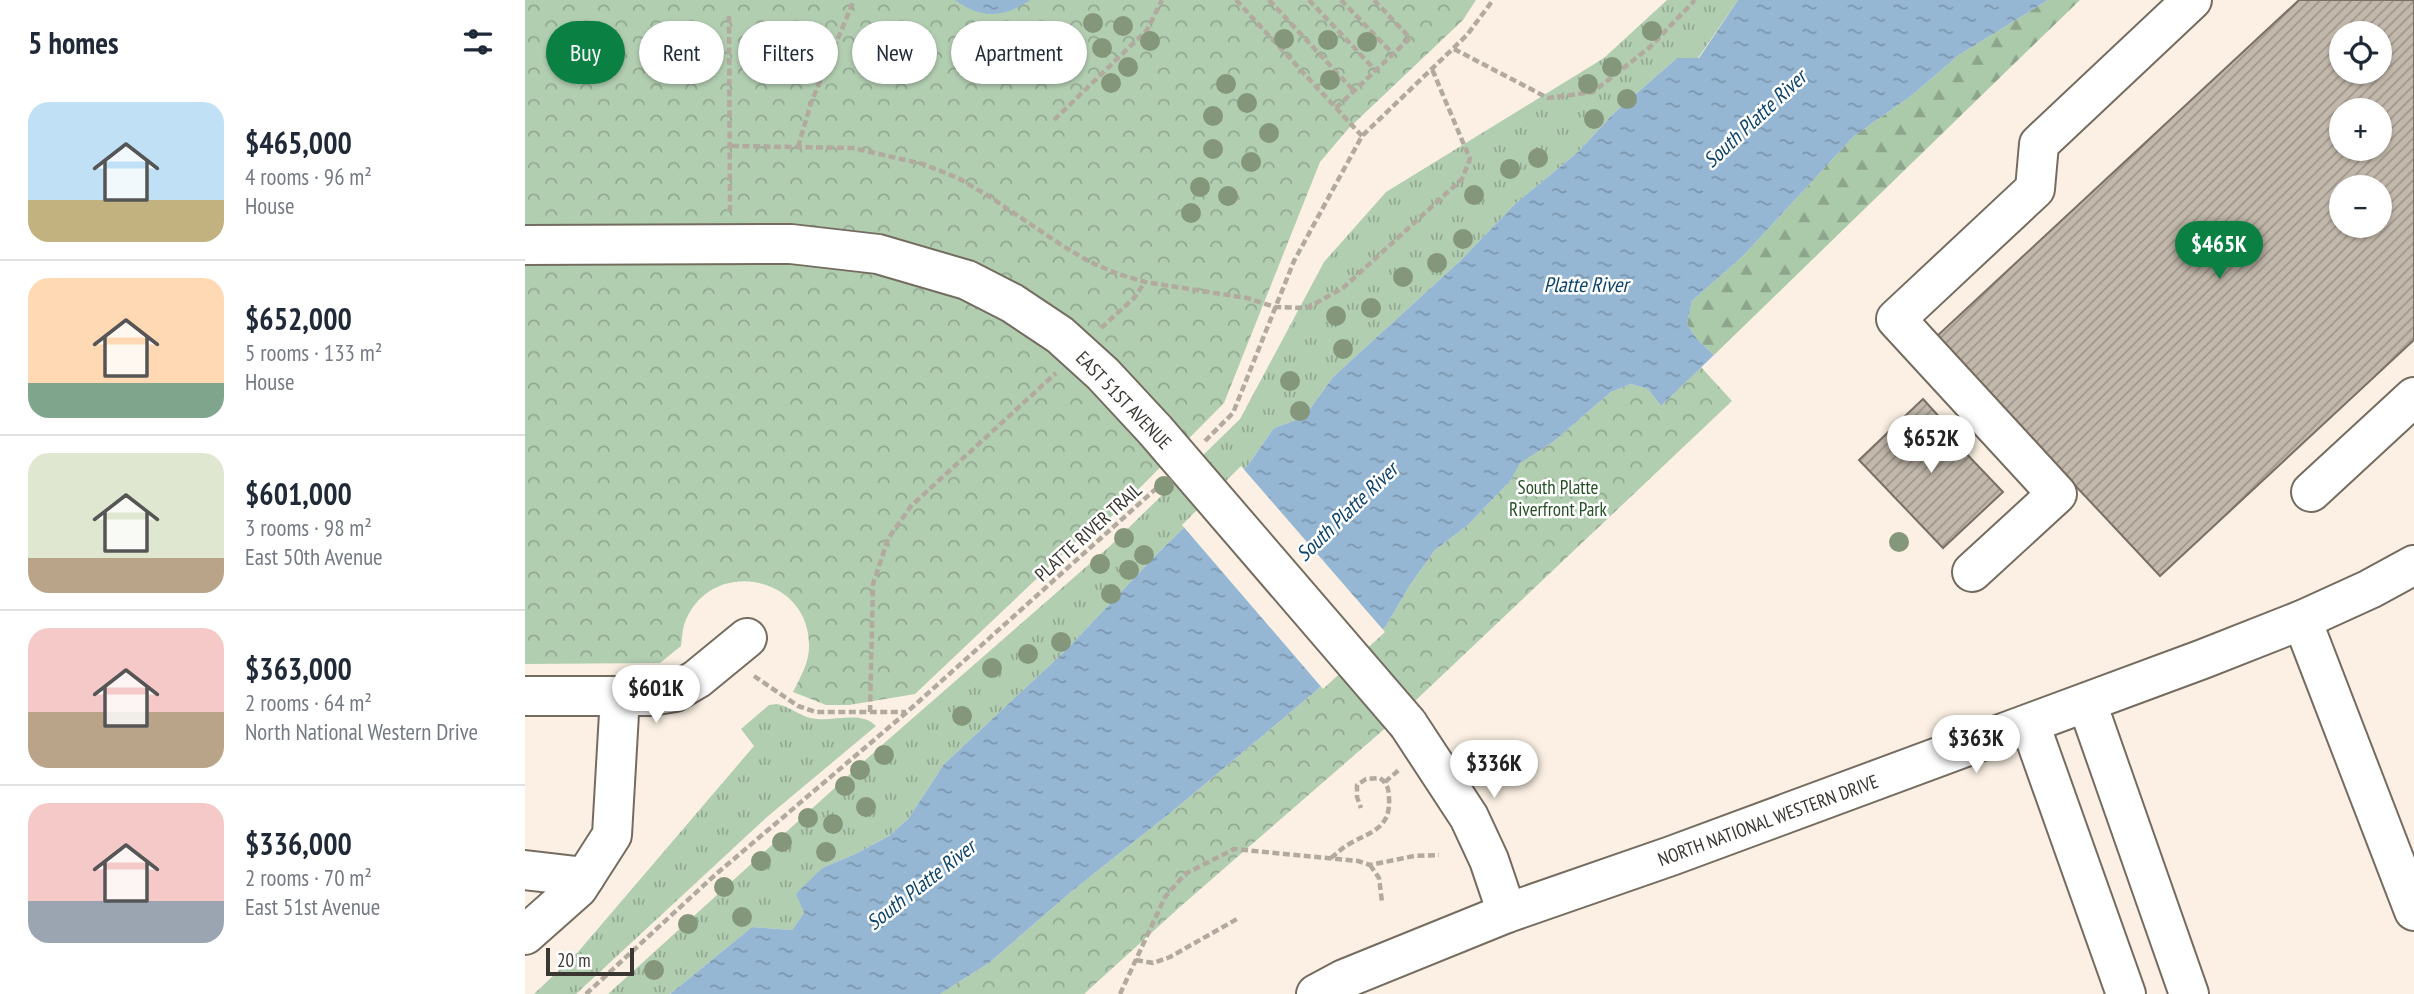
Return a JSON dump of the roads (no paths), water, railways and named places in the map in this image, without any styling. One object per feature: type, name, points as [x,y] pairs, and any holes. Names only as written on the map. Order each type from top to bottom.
[{"type":"street","points":[[1972,572],[2057,494],[1896,319],[2035,189],[2039,144],[2192,0]]},
{"type":"street","name":"EAST 51ST AVENUE","points":[[525,245],[791,244],[878,254],[967,280],[1022,309],[1060,335],[1104,374],[1156,430],[1408,724],[1469,817],[1489,860],[1507,913]]},
{"type":"street","points":[[2311,492],[2414,397]]},
{"type":"street","name":"NORTH NATIONAL WESTERN DRIVE","points":[[1316,994],[1344,979],[1507,913],[1671,856],[2087,703],[2302,620],[2414,565]]},
{"type":"street","points":[[2302,620],[2414,911]]},
{"type":"street","points":[[525,696],[650,696],[675,692],[697,679],[736,647]]},
{"type":"street","points":[[525,935],[578,888],[612,835],[620,696]]},
{"type":"street","points":[[2087,703],[2189,994]]},
{"type":"street","points":[[2030,724],[2126,994]]},
{"type":"street","points":[[525,870],[585,877]]},
{"type":"water","points":[[955,0],[1030,0],[1011,10],[992,14],[974,11]]},
{"type":"water","name":"Platte River","points":[[1738,0],[2048,0],[1959,55],[1911,96],[1854,136],[1743,256],[1692,301],[1687,324],[1697,339],[1714,355],[1661,406],[1648,389],[1631,384],[1611,392],[1553,442],[1520,463],[1511,480],[1468,525],[1435,550],[1386,626],[1317,690],[1071,892],[989,963],[940,994],[670,994],[752,927],[792,930],[804,913],[796,894],[822,868],[889,836],[908,819],[944,764],[1067,649],[1156,555],[1248,465],[1274,428],[1304,417],[1333,377],[1460,261],[1516,203],[1578,152],[1614,113],[1677,58],[1699,58]]},
{"type":"water label","name":"South Platte River","points":[[1755,119]]},
{"type":"water label","name":"South Platte River","points":[[1347,512]]},
{"type":"water label","name":"South Platte River","points":[[921,885]]},
{"type":"park label","name":"South Platte Riverfront Park","points":[[1558,498]]}]
